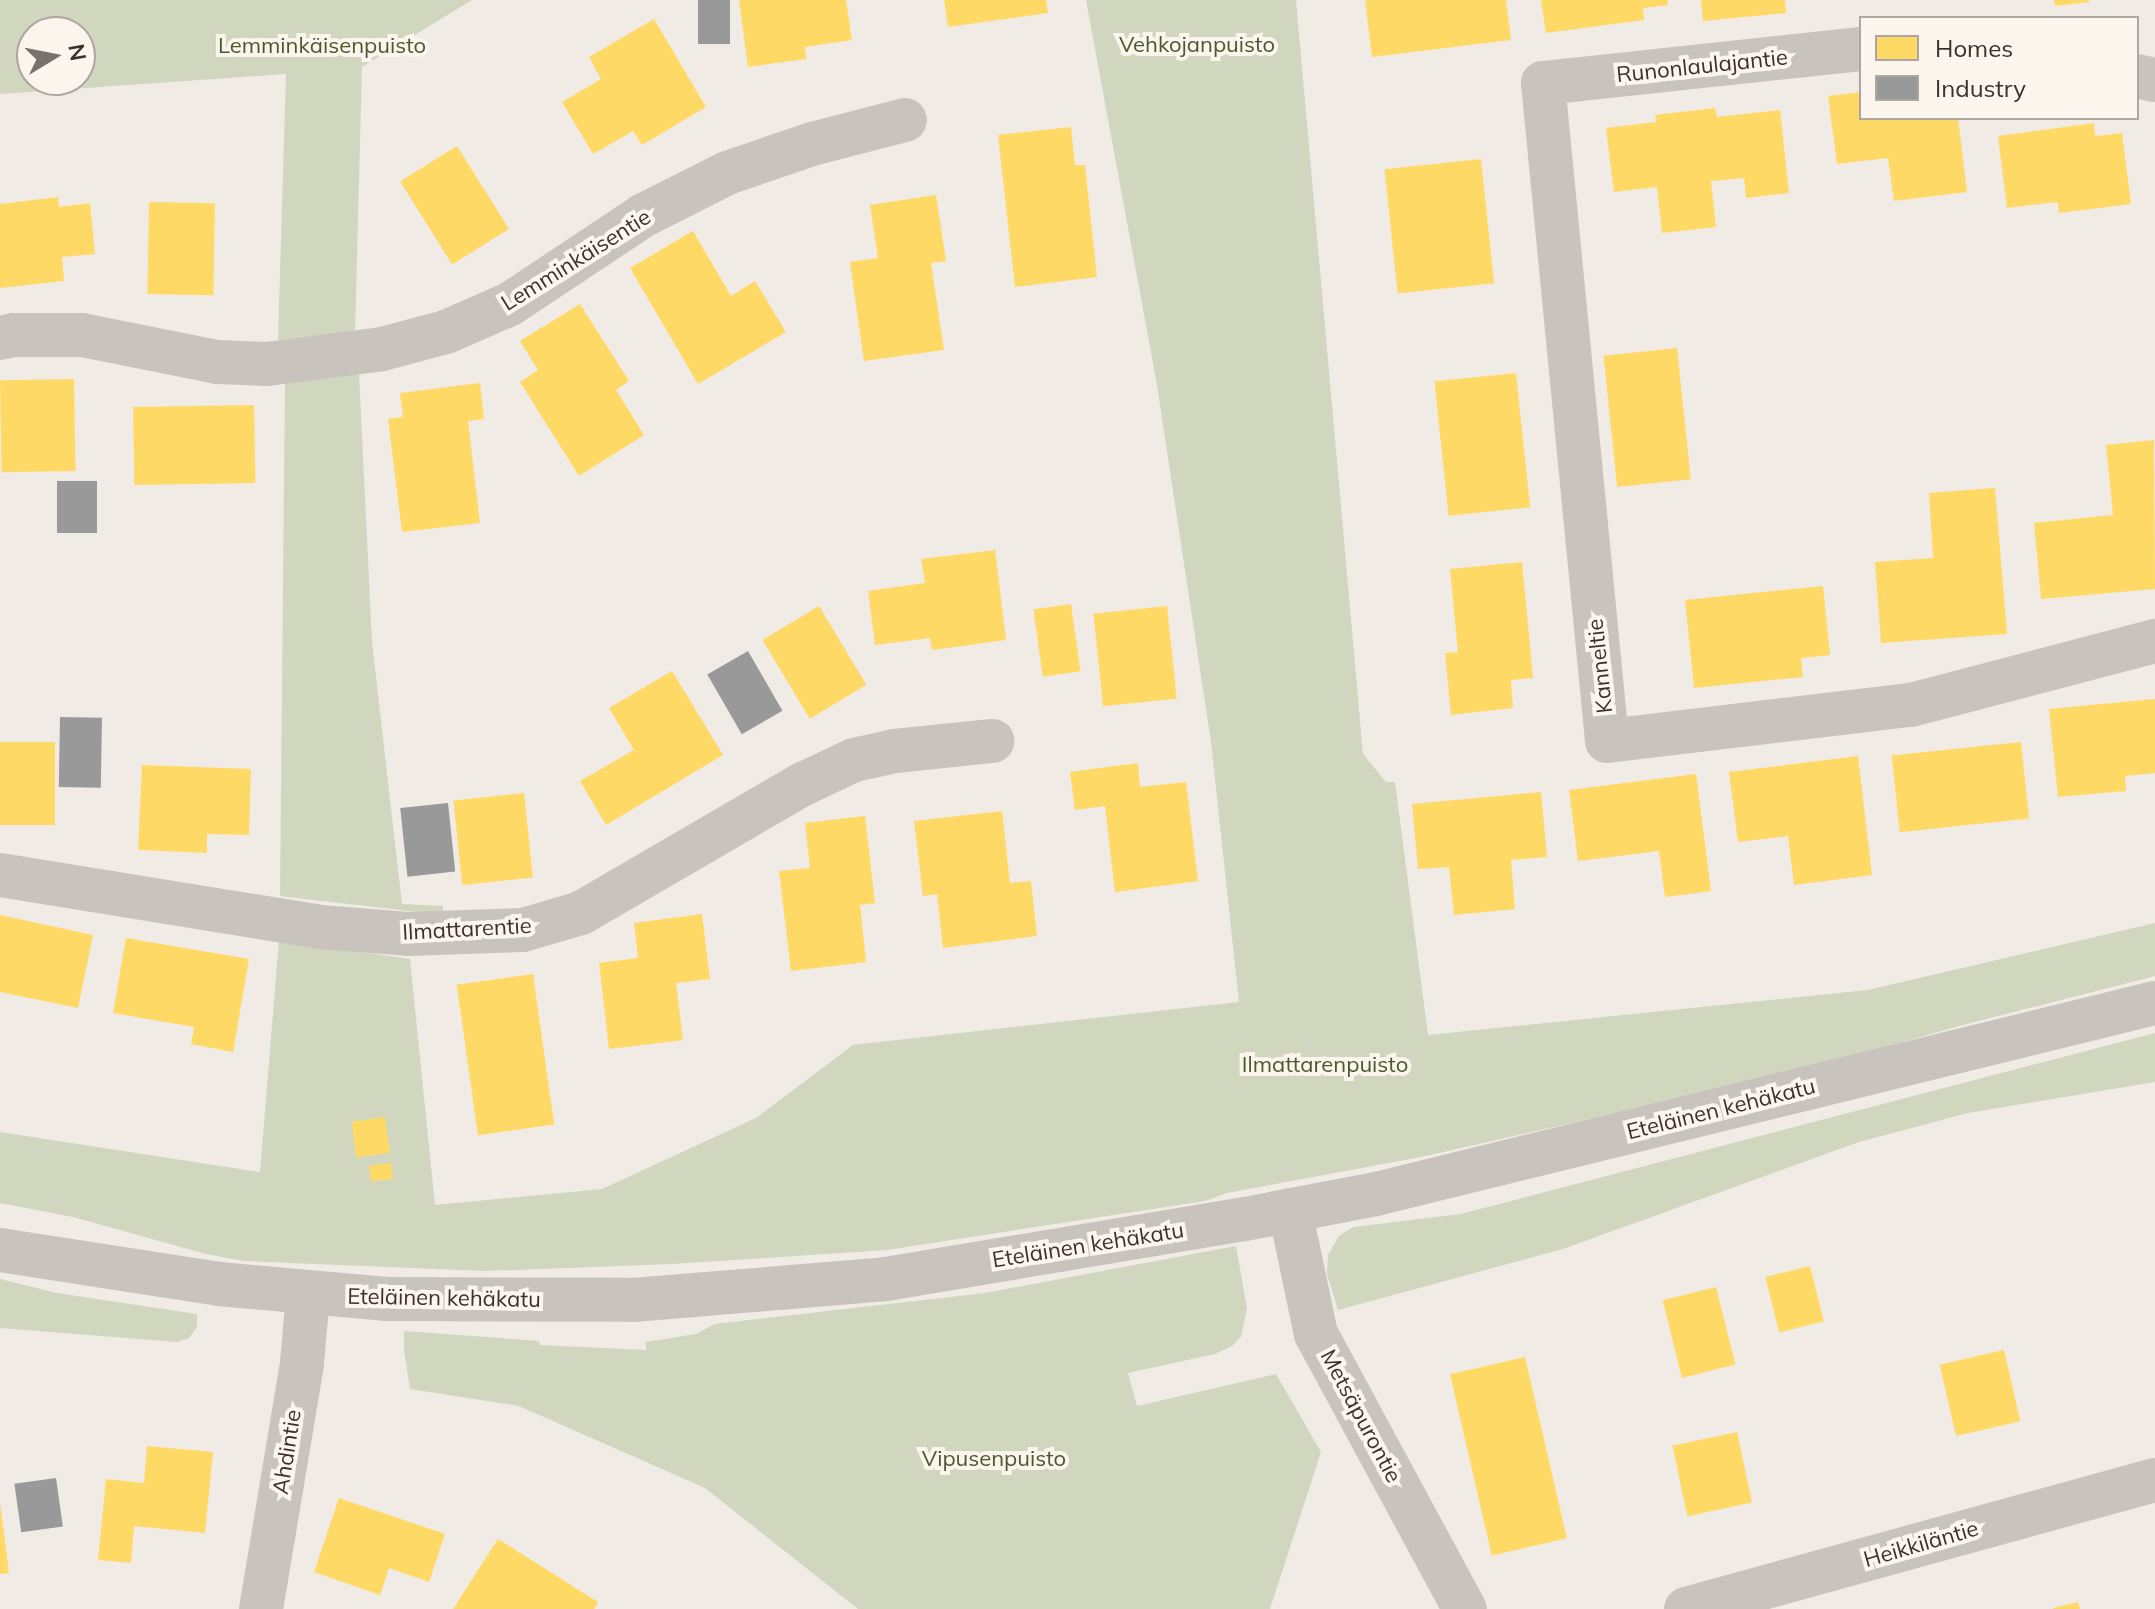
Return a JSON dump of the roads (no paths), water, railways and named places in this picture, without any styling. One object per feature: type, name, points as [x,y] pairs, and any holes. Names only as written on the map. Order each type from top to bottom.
[{"type":"street","name":"Runonlaulajantie","points":[[1543,83],[1859,49]]},
{"type":"street","name":"Kanneltie","points":[[1543,83],[1607,741],[1911,705],[2155,641]]},
{"type":"street","name":"Lemminkäisentie","points":[[0,338],[14,335],[82,335],[217,362],[242,363],[306,360],[382,349],[446,332],[510,304],[644,215],[727,173],[812,144],[905,120]]},
{"type":"street","name":"Ilmattarentie","points":[[0,875],[320,927],[408,934],[523,930],[581,913],[803,784],[854,760],[895,751],[992,741]]},
{"type":"street","name":"Eteläinen kehäkatu","points":[[0,1250],[219,1284],[308,1294],[402,1299],[633,1300],[886,1279],[1376,1194],[2155,1003]]},
{"type":"street","name":"Metsäpurontie","points":[[1290,1210],[1316,1334],[1465,1609]]},
{"type":"street","name":"Ahdintie","points":[[261,1609],[302,1363],[308,1294]]},
{"type":"street","name":"Heikkiläntie","points":[[1686,1609],[2155,1480]]},
{"type":"park label","name":"Vehkojanpuisto","points":[[1197,45]]},
{"type":"park label","name":"Lemminkäisenpuisto","points":[[322,46]]},
{"type":"park label","name":"Ilmattarenpuisto","points":[[1325,1065]]},
{"type":"park label","name":"Vipusenpuisto","points":[[994,1459]]}]
